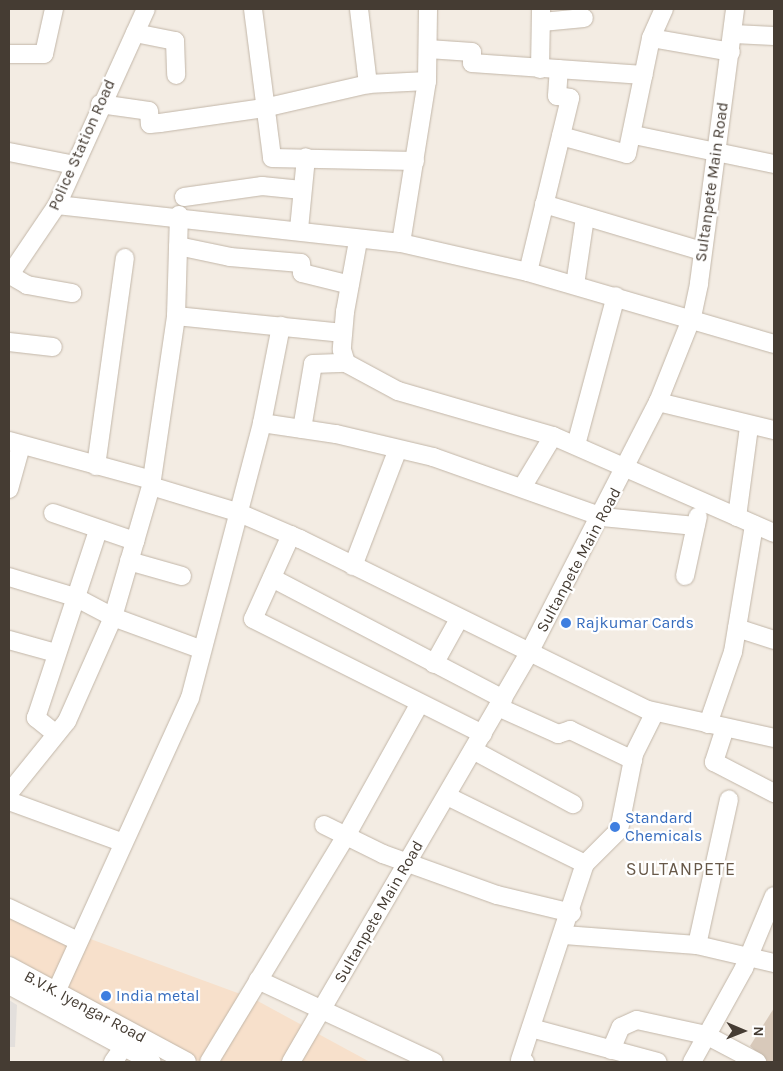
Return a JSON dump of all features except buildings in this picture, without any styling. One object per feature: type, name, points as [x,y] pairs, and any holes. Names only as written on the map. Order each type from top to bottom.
[{"type":"street","points":[[9,54],[44,54],[54,9]]},
{"type":"street","name":"Police Station Road","points":[[9,275],[58,205],[100,104],[146,9]]},
{"type":"street","points":[[253,9],[264,108],[272,158],[306,157],[415,161]]},
{"type":"street","points":[[359,9],[368,84]]},
{"type":"street","points":[[401,242],[427,81],[428,9]]},
{"type":"street","points":[[561,136],[627,154],[634,135],[651,38],[664,9]]},
{"type":"street","name":"Sultanpete Main Road","points":[[291,1062],[408,864],[531,649],[628,467],[658,402],[692,317],[702,251],[713,153],[734,34],[735,9]]},
{"type":"street","points":[[540,69],[541,15],[584,18]]},
{"type":"street","points":[[134,33],[175,41],[176,75]]},
{"type":"street","points":[[734,34],[774,36]]},
{"type":"street","points":[[651,38],[731,52]]},
{"type":"street","points":[[428,49],[472,52],[472,63],[644,75]]},
{"type":"street","points":[[528,272],[570,98],[557,96],[559,69]]},
{"type":"street","points":[[100,104],[149,111],[150,124],[264,108],[368,84],[427,81]]},
{"type":"street","points":[[634,135],[713,153],[774,164]]},
{"type":"street","points":[[9,152],[74,165]]},
{"type":"street","points":[[299,229],[306,157]]},
{"type":"street","points":[[184,196],[262,186],[302,190]]},
{"type":"street","points":[[544,204],[702,251]]},
{"type":"street","points":[[58,205],[299,229],[358,241],[401,242],[528,272],[616,296],[692,317],[774,344]]},
{"type":"street","points":[[9,793],[67,721],[113,617],[130,561],[152,483],[176,316],[179,216]]},
{"type":"street","points":[[575,285],[585,217]]},
{"type":"street","points":[[346,363],[343,333],[358,241]]},
{"type":"street","points":[[178,246],[230,257],[302,263],[302,273],[350,285]]},
{"type":"street","points":[[96,466],[125,258]]},
{"type":"street","points":[[9,275],[27,285],[72,293]]},
{"type":"street","points":[[576,446],[616,296]]},
{"type":"street","points":[[176,316],[343,333]]},
{"type":"street","points":[[56,992],[121,842],[190,698],[200,649],[262,424],[281,326]]},
{"type":"street","points":[[9,342],[53,348]]},
{"type":"street","points":[[302,429],[313,364],[346,363],[398,391],[553,436],[628,467],[774,533]]},
{"type":"street","points":[[658,402],[749,427],[774,430]]},
{"type":"street","points":[[262,424],[302,429],[398,448],[523,486],[602,517],[696,526]]},
{"type":"street","points":[[737,517],[749,427]]},
{"type":"street","points":[[523,486],[553,436]]},
{"type":"street","points":[[9,489],[15,444],[152,483],[237,512],[291,535],[459,619],[531,649],[655,712],[774,738]]},
{"type":"street","points":[[353,566],[398,448]]},
{"type":"street","points":[[686,576],[701,500]]},
{"type":"street","points":[[53,513],[98,530],[135,541]]},
{"type":"street","points":[[708,724],[737,628],[754,524]]},
{"type":"street","points":[[56,734],[36,718],[74,597],[98,530]]},
{"type":"street","points":[[291,535],[254,619],[483,734]]},
{"type":"street","points":[[130,561],[182,576]]},
{"type":"street","points":[[9,577],[74,597],[113,617],[200,649]]},
{"type":"street","points":[[272,578],[434,664],[500,703],[558,734],[570,730],[633,760]]},
{"type":"street","points":[[434,664],[459,619]]},
{"type":"street","points":[[737,628],[774,640]]},
{"type":"street","points":[[9,640],[56,654]]},
{"type":"street","points":[[209,1062],[346,836],[420,703]]},
{"type":"street","points":[[525,1062],[520,1060],[572,913],[584,864],[618,830],[633,760],[655,712]]},
{"type":"street","points":[[725,728],[714,762],[774,793]]},
{"type":"street","points":[[473,750],[573,804]]},
{"type":"street","points":[[447,796],[584,864]]},
{"type":"street","points":[[697,945],[728,799]]},
{"type":"street","points":[[9,801],[121,842]]},
{"type":"street","points":[[324,825],[408,864],[497,895],[572,913]]},
{"type":"street","points":[[692,1062],[750,954],[774,896]]},
{"type":"street","points":[[9,908],[78,941]]},
{"type":"street","points":[[564,935],[697,945],[750,954],[774,963]]},
{"type":"street","name":"B.V.K. Iyengar Road","points":[[9,966],[56,992],[128,1040],[152,1062]]},
{"type":"street","points":[[258,980],[323,1008],[434,1062]]},
{"type":"street","name":"B.V.K. Iyengar Road","points":[[9,985],[128,1040],[187,1062]]},
{"type":"street","points":[[612,1054],[626,1021],[706,1035],[757,1062]]},
{"type":"street","points":[[531,1028],[612,1054],[658,1062]]},
{"type":"street","points":[[113,1062],[128,1040]]},
{"type":"shaded area","points":[[9,904],[55,926],[254,999],[370,1062],[200,1062],[9,955]]},
{"type":"shaded area","points":[[9,1000],[17,1005],[15,1047],[9,1047]]},
{"type":"place","name":"Rajkumar Cards","points":[[566,623]]},
{"type":"place","name":"Standard Chemicals","points":[[615,827]]},
{"type":"place","name":"India metal","points":[[106,996]]},
{"type":"district","name":"SULTANPETE","points":[[681,869]]}]
